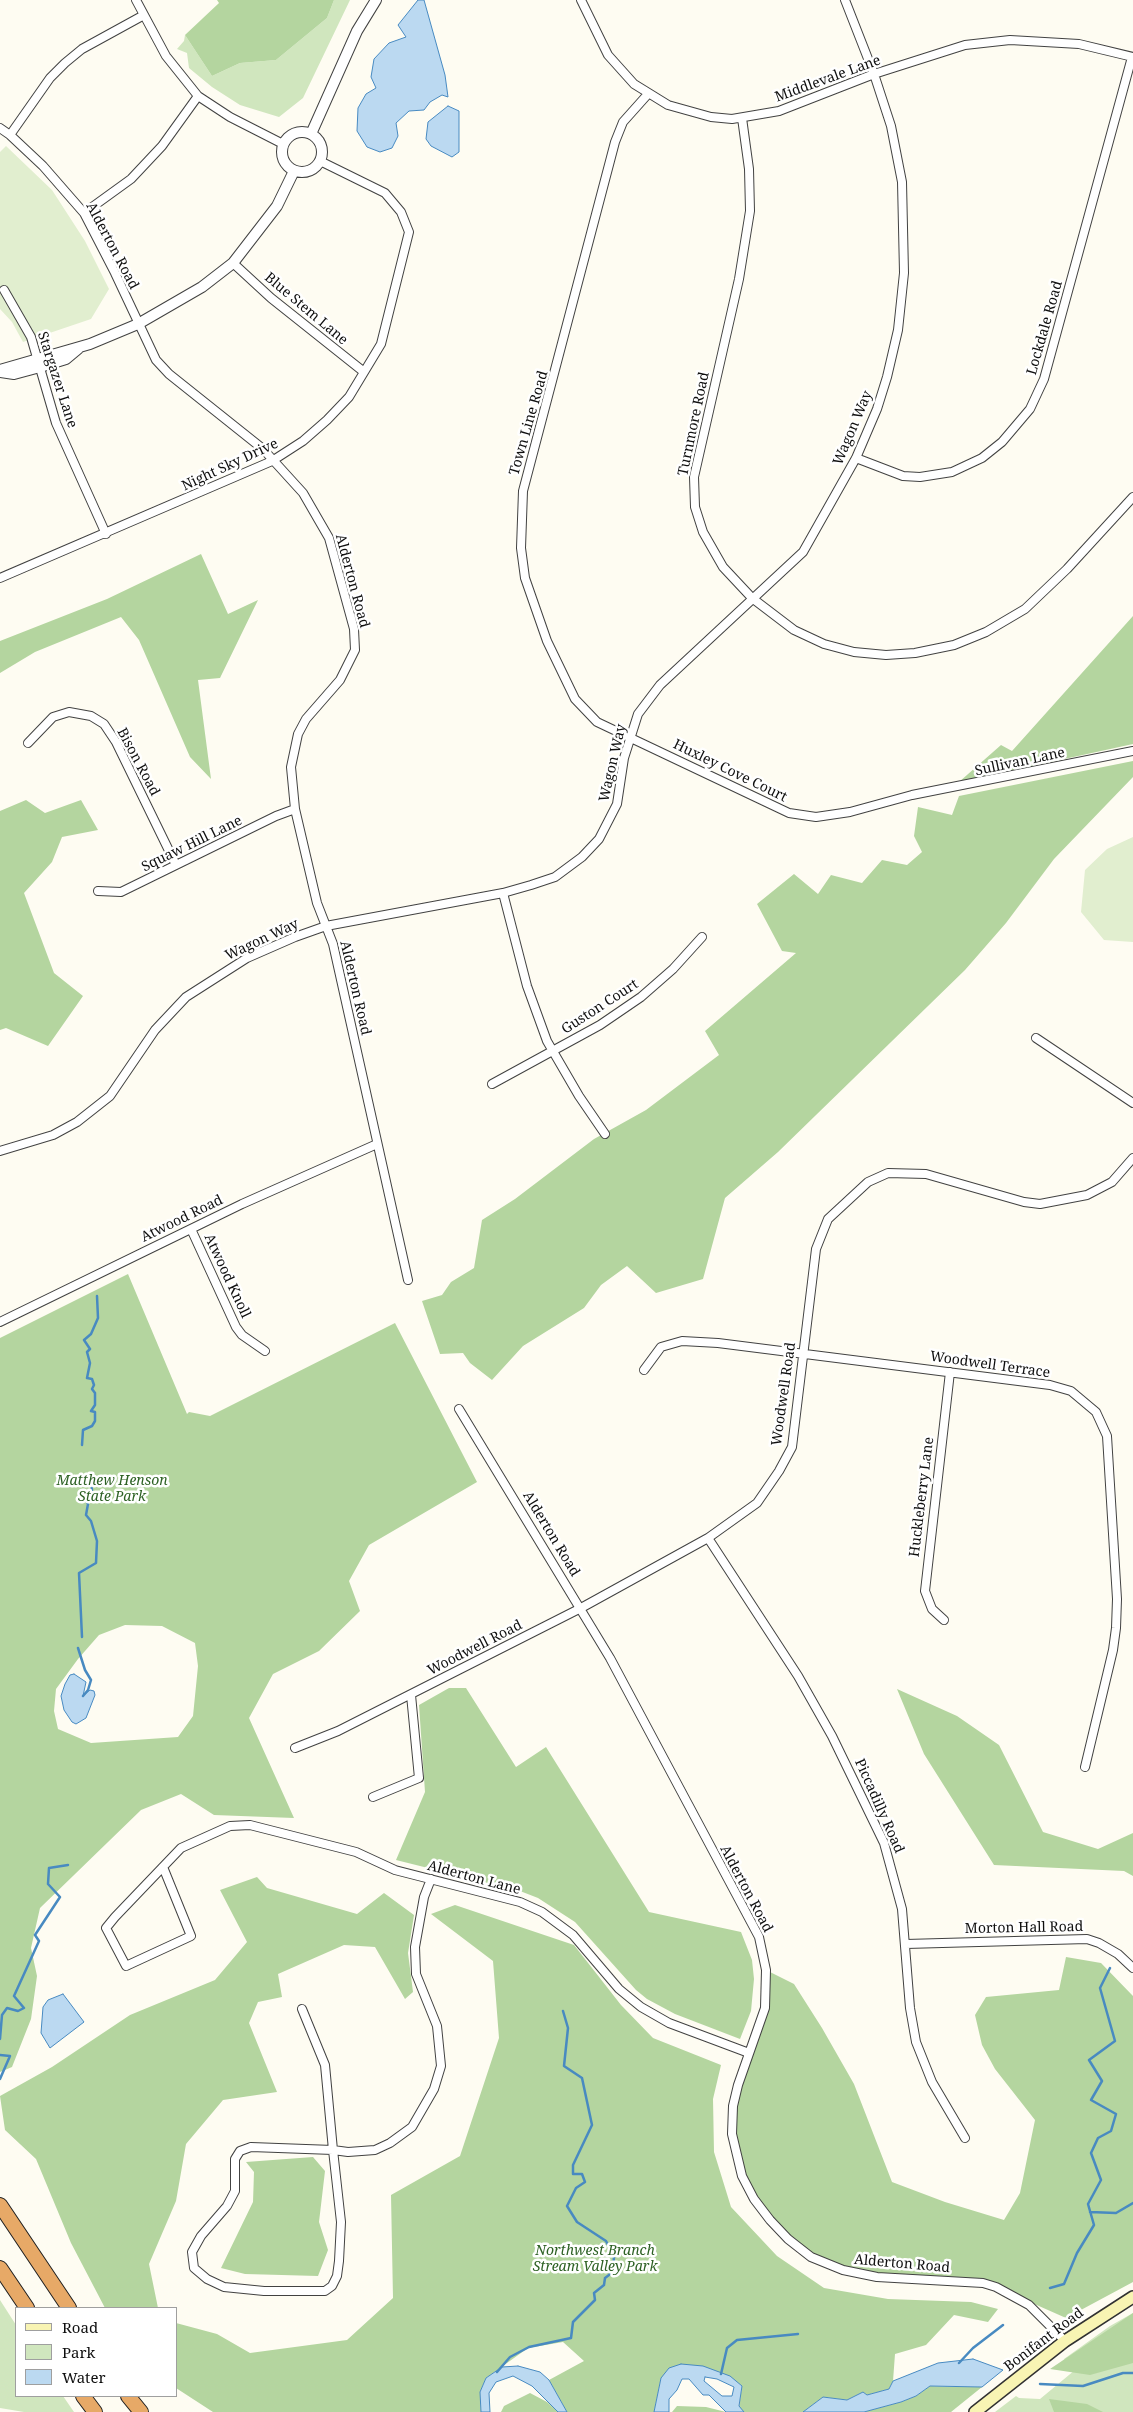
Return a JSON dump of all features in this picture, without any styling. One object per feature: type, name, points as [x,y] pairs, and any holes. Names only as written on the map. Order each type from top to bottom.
[{"type":"highway","points":[[0,2205],[68,2307]]},
{"type":"highway","points":[[0,2268],[26,2307]]},
{"type":"highway","points":[[85,2397],[95,2412]]},
{"type":"highway","points":[[129,2397],[140,2412]]},
{"type":"main road","name":"Bonifant Road","points":[[975,2412],[1065,2341],[1133,2297]]},
{"type":"street","points":[[136,0],[166,56],[198,96],[230,118],[283,144]]},
{"type":"street","points":[[311,134],[357,31],[376,0]]},
{"type":"street","name":"Middlevale Lane","points":[[581,0],[608,55],[634,84],[668,105],[711,117],[742,118],[779,111],[874,74],[965,45],[1010,40],[1080,44],[1132,57]]},
{"type":"street","name":"Wagon Way","points":[[0,1151],[53,1135],[77,1122],[110,1096],[155,1030],[186,997],[247,958],[295,936],[326,926],[504,893],[555,877],[582,857],[599,839],[617,804],[629,736],[638,714],[660,685],[803,552],[856,458],[877,409],[887,377],[898,330],[904,273],[902,182],[891,126],[874,74],[845,0]]},
{"type":"street","points":[[10,135],[50,78],[65,63],[88,46],[144,15]]},
{"type":"street","name":"Lockdale Road","points":[[856,458],[903,476],[920,477],[952,472],[989,452],[1002,442],[1030,409],[1044,379],[1132,57]]},
{"type":"street","name":"Town Line Road","points":[[629,736],[597,722],[575,699],[547,642],[525,578],[521,527],[523,491],[615,142],[623,122],[648,94]]},
{"type":"street","points":[[84,213],[131,179],[162,146],[198,96]]},
{"type":"street","name":"Turnmore Road","points":[[742,118],[749,169],[750,211],[739,279],[694,477],[696,506],[703,532],[724,567],[752,598],[794,630],[824,644],[854,652],[886,655],[915,654],[954,645],[986,632],[1025,609],[1067,570],[1133,498]]},
{"type":"street","name":"Alderton Road","points":[[0,128],[43,166],[84,213],[156,360],[169,374],[249,437],[303,493],[323,526],[332,548],[354,629],[355,650],[340,680],[306,719],[298,734],[291,767],[295,809],[317,903],[333,944],[408,1280]]},
{"type":"street","points":[[295,133],[311,134],[322,146],[320,161],[314,169],[304,173],[294,171],[283,160],[283,144],[295,133]]},
{"type":"street","name":"Night Sky Drive","points":[[0,578],[272,461],[303,441],[327,420],[349,396],[381,344],[409,232],[401,212],[385,194],[320,161]]},
{"type":"street","points":[[0,371],[14,374],[38,363],[66,359],[80,347],[138,324],[202,287],[233,263],[277,206],[294,171]]},
{"type":"street","name":"Blue Stem Lane","points":[[233,263],[272,298],[364,372]]},
{"type":"street","name":"Stargazer Lane","points":[[4,290],[31,337],[56,423],[106,534]]},
{"type":"street","name":"Bison Road","points":[[28,743],[53,718],[69,712],[91,716],[104,724],[116,742],[176,865]]},
{"type":"street","name":"Huxley Cove Court","points":[[629,736],[789,813],[816,817],[850,812],[912,795]]},
{"type":"street","name":"Sullivan Lane","points":[[912,795],[1133,751]]},
{"type":"street","name":"Squaw Hill Lane","points":[[98,891],[121,892],[276,816],[295,809]]},
{"type":"street","points":[[504,893],[527,986],[553,1052],[579,1096],[605,1134]]},
{"type":"street","name":"Guston Court","points":[[492,1084],[600,1025],[641,997],[673,969],[702,937]]},
{"type":"street","points":[[1036,1038],[1133,1103]]},
{"type":"street","name":"Atwood Road","points":[[0,1322],[192,1229],[377,1144]]},
{"type":"street","name":"Woodwell Road","points":[[295,1748],[338,1731],[581,1608],[708,1538],[757,1503],[779,1471],[792,1447],[816,1250],[822,1230],[834,1214],[868,1182],[888,1173],[926,1174],[1024,1202],[1048,1203],[1087,1195],[1112,1182],[1133,1158]]},
{"type":"street","name":"Atwood Knoll","points":[[192,1229],[236,1327],[242,1335],[265,1351]]},
{"type":"street","name":"Woodwell Terrace","points":[[644,1370],[662,1347],[682,1341],[1050,1384],[1071,1391],[1096,1412],[1105,1428],[1117,1600],[1113,1650],[1085,1767]]},
{"type":"street","name":"Huckleberry Lane","points":[[944,1620],[932,1609],[926,1591],[950,1372]]},
{"type":"street","name":"Alderton Road","points":[[459,1409],[610,1658],[759,1937],[766,1970],[765,2008],[733,2106],[732,2134],[742,2176],[754,2199],[788,2239],[812,2257],[843,2270],[878,2276],[983,2283],[996,2286],[1029,2305],[1065,2341]]},
{"type":"street","name":"Piccadilly Road","points":[[708,1538],[798,1676],[863,1796],[884,1843],[895,1876],[902,1909],[910,2008],[916,2042],[932,2082],[966,2138]]},
{"type":"street","points":[[373,1797],[419,1778],[411,1694]]},
{"type":"street","name":"Alderton Lane","points":[[163,1867],[192,1936],[126,1966],[106,1928],[163,1867],[181,1848],[230,1826],[250,1825],[356,1852],[395,1870],[520,1902],[542,1912],[573,1935],[619,1989],[641,2008],[669,2023],[749,2053]]},
{"type":"street","points":[[302,2009],[326,2065],[333,2150],[341,2222],[339,2261],[336,2276],[332,2286],[325,2291],[224,2287],[207,2279],[194,2268],[192,2252],[201,2236],[227,2206],[234,2191],[235,2159],[240,2151],[251,2147],[333,2150],[348,2152],[375,2150],[390,2143],[412,2127],[434,2089],[441,2066],[441,2047],[437,2026],[416,1974],[415,1947],[424,1897],[430,1879]]},
{"type":"street","name":"Morton Hall Road","points":[[906,1944],[1087,1939],[1099,1942],[1118,1954],[1133,1968]]},
{"type":"green space","points":[[217,0],[334,0],[327,18],[276,60],[240,63],[212,76],[185,35],[219,3]]},
{"type":"green space","points":[[334,0],[350,0],[303,98],[279,117],[240,105],[212,87],[189,68],[187,53],[177,49],[184,41],[185,35],[212,76],[240,63],[276,60],[327,18]]},
{"type":"green space","points":[[6,146],[52,190],[85,241],[109,289],[91,319],[23,342],[12,322],[0,309],[0,152]]},
{"type":"green space","points":[[201,554],[228,614],[258,600],[220,678],[198,680],[211,779],[190,757],[139,640],[121,617],[35,652],[0,673],[0,641],[107,599]]},
{"type":"green space","points":[[1133,616],[1133,744],[959,782],[1001,745],[1012,751]]},
{"type":"green space","points":[[1133,761],[1133,777],[1054,859],[1006,923],[965,970],[778,1152],[725,1198],[703,1279],[656,1293],[627,1266],[601,1285],[584,1308],[523,1346],[492,1380],[470,1363],[463,1353],[440,1354],[422,1301],[442,1295],[451,1282],[474,1268],[482,1220],[515,1199],[594,1139],[646,1110],[719,1055],[705,1031],[796,953],[782,951],[757,904],[794,874],[818,894],[831,875],[862,883],[882,860],[907,865],[922,852],[914,836],[918,807],[952,815],[959,796]]},
{"type":"green space","points":[[26,800],[45,813],[81,800],[98,830],[62,837],[52,862],[24,893],[54,973],[83,996],[48,1046],[6,1028],[0,1030],[0,811]]},
{"type":"green space","points":[[1133,837],[1133,942],[1104,940],[1081,912],[1085,870],[1107,849]]},
{"type":"green space","name":"Matthew Henson State Park","points":[[128,1274],[187,1414],[189,1412],[210,1416],[395,1323],[477,1482],[369,1545],[349,1581],[360,1611],[319,1651],[273,1674],[249,1718],[294,1818],[214,1815],[181,1794],[141,1810],[40,1908],[31,1948],[37,1976],[31,2019],[12,2067],[0,2072],[0,1338]],"holes":[[[125,1625],[162,1626],[195,1643],[198,1666],[193,1716],[178,1737],[91,1743],[58,1729],[54,1711],[56,1689],[99,1635]]]},
{"type":"green space","points":[[449,1688],[466,1688],[516,1767],[546,1747],[649,1912],[741,1932],[752,1960],[754,1979],[751,2011],[740,2039],[675,2014],[647,1999],[636,1990],[575,1922],[538,1898],[520,1891],[396,1860],[425,1792],[419,1705]]},
{"type":"green space","points":[[897,1689],[957,1716],[999,1745],[1043,1832],[1098,1849],[1133,1833],[1133,1876],[1124,1871],[994,1865],[924,1754]]},
{"type":"green space","points":[[257,1877],[267,1888],[357,1914],[384,1893],[414,1915],[408,1953],[413,1992],[405,1999],[375,1947],[344,1945],[278,1974],[282,1997],[258,2002],[249,2023],[277,2092],[223,2100],[186,2144],[176,2201],[149,2264],[158,2307],[104,2307],[71,2243],[36,2159],[5,2130],[0,2096],[52,2067],[130,2015],[215,1980],[247,1942],[220,1890]]},
{"type":"green space","name":"Northwest Branch Stream Valley Park","points":[[455,1905],[574,1945],[621,2005],[653,2038],[721,2065],[713,2099],[714,2152],[731,2207],[777,2256],[824,2288],[888,2299],[971,2302],[998,2309],[988,2322],[954,2315],[926,2345],[895,2354],[893,2381],[889,2389],[867,2395],[863,2392],[847,2400],[823,2397],[803,2412],[744,2412],[739,2407],[742,2386],[730,2377],[706,2369],[661,2378],[654,2412],[567,2412],[549,2380],[584,2361],[563,2342],[528,2348],[486,2378],[480,2392],[481,2412],[213,2412],[178,2389],[178,2324],[217,2334],[250,2353],[347,2340],[393,2298],[391,2195],[460,2156],[499,2038],[493,1961],[431,1914]]},
{"type":"green space","points":[[1066,1957],[1101,1963],[1133,1996],[1133,2282],[1066,2318],[996,2287],[877,2277],[811,2257],[788,2239],[754,2199],[735,2152],[733,2106],[765,2008],[766,1970],[794,1984],[822,2028],[854,2084],[892,2182],[945,2202],[1004,2220],[1020,2193],[1035,2120],[995,2069],[982,2045],[975,2015],[986,1997],[1059,1990]]},
{"type":"green space","points":[[313,2157],[325,2171],[319,2222],[328,2250],[318,2276],[245,2274],[221,2268],[253,2202],[254,2172],[246,2162]]},
{"type":"green space","points":[[0,2300],[15,2323],[15,2397],[64,2397],[74,2412],[24,2412],[0,2408]]},
{"type":"green space","points":[[1133,2313],[1133,2412],[995,2412],[1016,2396],[1019,2398],[1040,2399],[1075,2370],[1064,2359],[1110,2326]]},
{"type":"green space","points":[[1133,2313],[1133,2363],[1090,2375],[1050,2369]]},
{"type":"green space","points":[[930,2386],[982,2387],[951,2412],[864,2412],[901,2402],[916,2396]]},
{"type":"green space","points":[[530,2393],[547,2402],[558,2412],[501,2412],[504,2406]]},
{"type":"green space","points":[[1049,2399],[1087,2404],[1103,2412],[1054,2412]]},
{"type":"green space","points":[[677,2406],[706,2407],[726,2412],[672,2412]]},
{"type":"water","points":[[418,0],[424,0],[445,75],[448,97],[442,95],[430,102],[424,110],[409,111],[396,123],[398,136],[392,148],[380,152],[367,147],[357,131],[358,108],[366,94],[376,88],[371,77],[374,59],[389,43],[406,37],[398,25]]},
{"type":"water","points":[[448,106],[459,111],[459,152],[452,157],[431,146],[426,139],[428,122]]},
{"type":"water","points":[[74,1674],[86,1682],[83,1696],[90,1690],[94,1691],[95,1695],[86,1718],[76,1724],[72,1722],[64,1710],[61,1696],[70,1675]]},
{"type":"water","points":[[63,1994],[84,2022],[50,2048],[41,2033],[43,2007],[48,2000]]},
{"type":"water","points":[[973,2359],[1003,2370],[982,2387],[930,2386],[916,2396],[901,2402],[864,2412],[803,2412],[823,2397],[847,2400],[863,2392],[867,2395],[889,2389],[893,2381],[938,2363]]},
{"type":"water","points":[[681,2364],[703,2366],[730,2376],[742,2386],[739,2406],[744,2412],[726,2412],[709,2395],[703,2395],[689,2379],[682,2379],[677,2390],[669,2399],[669,2412],[654,2412],[661,2378],[669,2368]],"holes":[[[705,2377],[717,2379],[734,2387],[732,2396],[722,2396],[704,2381]]]},
{"type":"water","points":[[518,2366],[540,2372],[549,2380],[567,2412],[558,2412],[532,2386],[513,2376],[496,2382],[489,2393],[490,2412],[481,2412],[480,2392],[486,2378],[502,2367]]},
{"type":"waterway","points":[[82,1445],[83,1430],[92,1426],[95,1421],[95,1412],[91,1411],[95,1405],[95,1393],[92,1389],[94,1385],[92,1379],[87,1378],[90,1363],[87,1352],[90,1349],[84,1340],[91,1334],[98,1318],[97,1296]]},
{"type":"waterway","points":[[81,1475],[90,1479],[92,1490],[88,1493],[86,1500],[88,1504],[86,1515],[91,1521],[97,1541],[96,1563],[79,1573],[82,1637]]},
{"type":"waterway","points":[[78,1648],[85,1670],[91,1680],[88,1690],[83,1696]]},
{"type":"waterway","points":[[0,2039],[2,2015],[7,2008],[18,2011],[24,2008],[14,1996],[39,1941],[35,1935],[60,1897],[48,1884],[49,1868],[68,1865]]},
{"type":"waterway","points":[[1050,2288],[1064,2284],[1077,2253],[1094,2225],[1088,2204],[1101,2180],[1091,2153],[1098,2138],[1111,2131],[1116,2114],[1091,2100],[1102,2081],[1089,2060],[1115,2041],[1100,1988],[1110,1968]]},
{"type":"waterway","points":[[497,2372],[510,2357],[529,2347],[571,2338],[573,2322],[595,2300],[594,2293],[604,2285],[605,2278],[613,2272],[614,2256],[606,2241],[577,2222],[567,2206],[576,2188],[585,2182],[582,2174],[573,2174],[573,2165],[592,2125],[582,2078],[564,2066],[568,2028],[563,2011]]},
{"type":"waterway","points":[[0,2055],[10,2056],[0,2079]]},
{"type":"waterway","points":[[1090,2212],[1116,2213],[1133,2203]]},
{"type":"waterway","points":[[959,2363],[973,2348],[1003,2325]]},
{"type":"waterway","points":[[721,2374],[727,2348],[737,2340],[798,2334]]},
{"type":"waterway","points":[[1040,2384],[1083,2386],[1123,2373],[1133,2373]]}]
